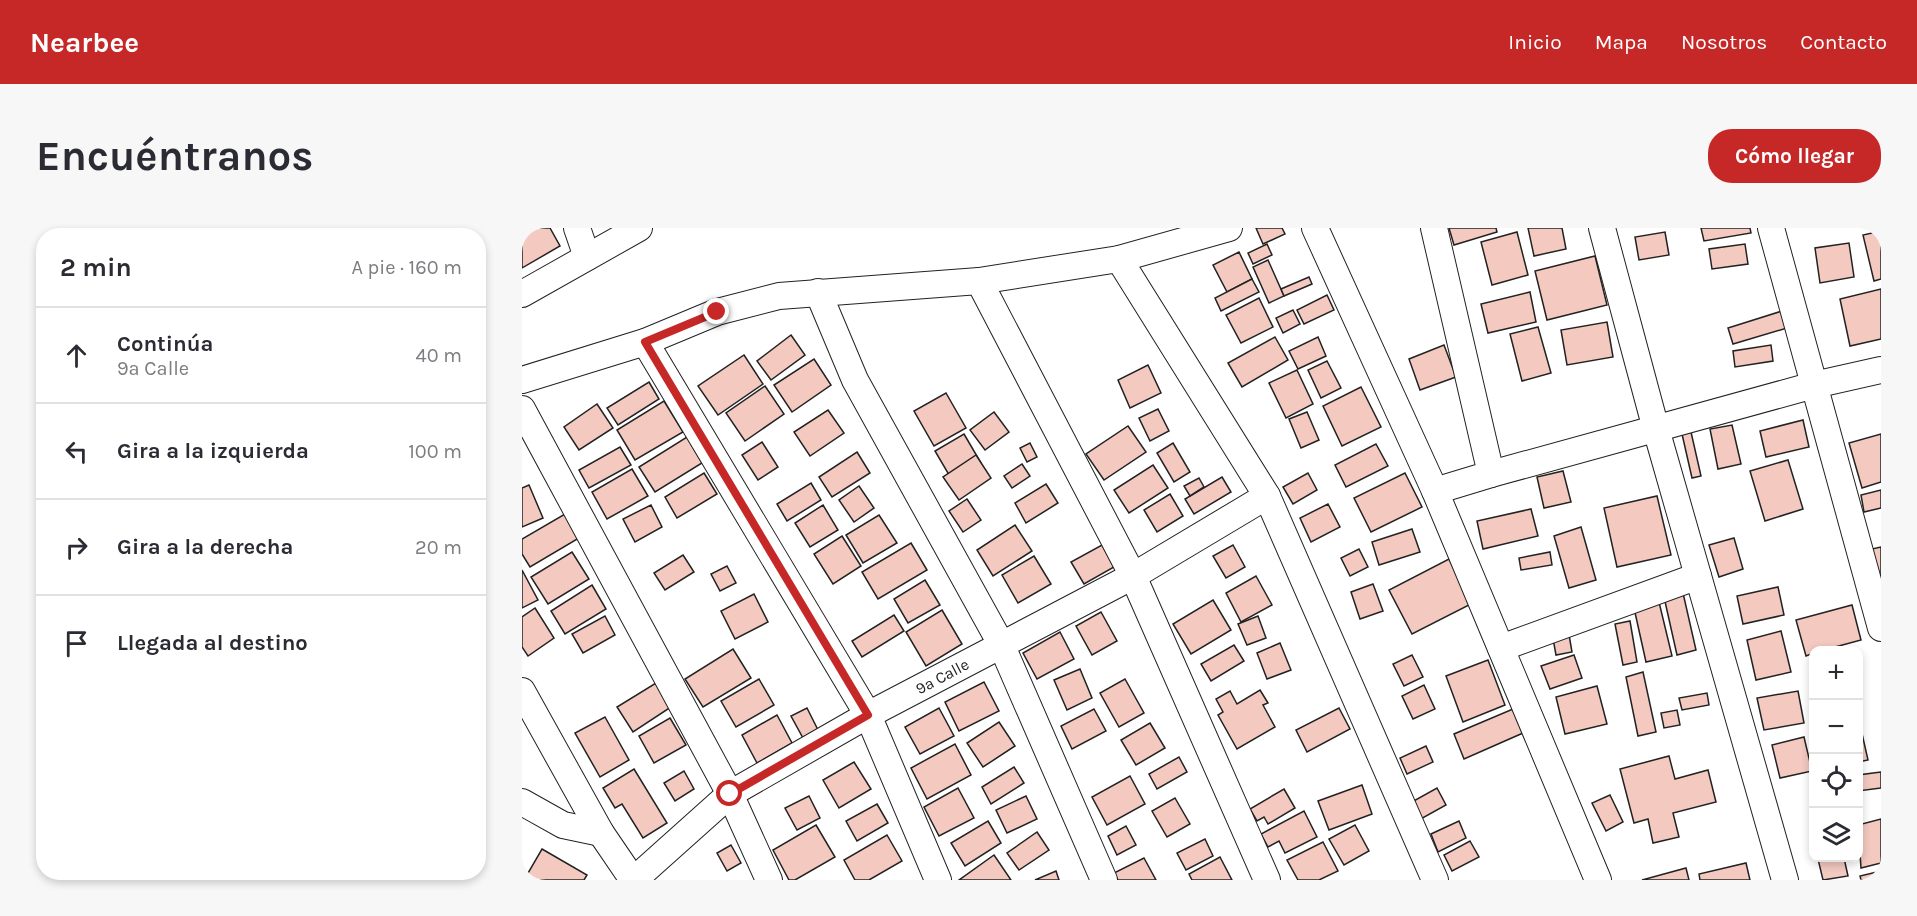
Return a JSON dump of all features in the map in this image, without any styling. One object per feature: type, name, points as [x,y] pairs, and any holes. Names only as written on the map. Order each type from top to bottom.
[{"type":"street","points":[[577,228],[587,257]]},
{"type":"street","points":[[522,294],[639,228]]},
{"type":"street","points":[[522,380],[645,342],[717,312],[779,296],[979,281],[1119,259],[1229,228]]},
{"type":"street","points":[[1315,228],[1435,491],[1598,880]]},
{"type":"street","points":[[1434,228],[1491,474]]},
{"type":"street","points":[[1602,228],[1656,429],[1785,880]]},
{"type":"street","points":[[1771,228],[1881,628]]},
{"type":"street","points":[[1119,259],[1267,496],[1435,880]]},
{"type":"street","points":[[979,281],[1133,576],[1268,880]]},
{"type":"street","points":[[818,292],[855,380],[1001,644],[1104,880]]},
{"type":"street","points":[[645,342],[868,715],[938,880]]},
{"type":"street","points":[[1435,491],[1814,385],[1881,370]]},
{"type":"street","points":[[522,409],[730,794],[769,880]]},
{"type":"street","name":"9a Calle","points":[[634,880],[730,794],[868,715],[1133,576],[1267,496]]},
{"type":"street","points":[[1501,648],[1698,576]]},
{"type":"street","points":[[522,691],[602,833],[634,880]]},
{"type":"street","points":[[522,802],[563,825],[602,833]]},
{"type":"building","points":[[522,228],[550,228],[560,246],[522,268]]},
{"type":"building","points":[[1256,228],[1282,228],[1285,234],[1263,244]]},
{"type":"building","points":[[1449,228],[1496,228],[1497,232],[1454,245]]},
{"type":"building","points":[[1528,228],[1562,228],[1566,249],[1534,256]]},
{"type":"building","points":[[1701,228],[1750,228],[1751,233],[1704,241]]},
{"type":"building","points":[[1881,231],[1881,279],[1874,281],[1863,235]]},
{"type":"building","points":[[1517,232],[1528,275],[1492,285],[1481,242]]},
{"type":"building","points":[[1665,232],[1669,255],[1639,260],[1635,237]]},
{"type":"building","points":[[1849,243],[1854,277],[1820,283],[1815,248]]},
{"type":"building","points":[[1267,244],[1272,255],[1253,264],[1248,253]]},
{"type":"building","points":[[1745,244],[1748,264],[1712,269],[1709,249]]},
{"type":"building","points":[[1239,252],[1252,279],[1227,292],[1213,265]]},
{"type":"building","points":[[1595,256],[1607,305],[1547,320],[1535,271]]},
{"type":"building","points":[[1268,260],[1284,296],[1269,303],[1253,267]]},
{"type":"building","points":[[1309,277],[1312,284],[1284,296],[1281,289]]},
{"type":"building","points":[[1252,279],[1259,292],[1221,311],[1215,298]]},
{"type":"building","points":[[1881,289],[1881,339],[1850,346],[1840,299]]},
{"type":"building","points":[[1530,292],[1536,322],[1488,333],[1481,304]]},
{"type":"building","points":[[1327,295],[1334,310],[1304,324],[1297,310]]},
{"type":"building","points":[[1259,298],[1273,327],[1241,343],[1226,315]]},
{"type":"building","points":[[1293,310],[1300,324],[1283,333],[1276,318]]},
{"type":"building","points":[[1782,311],[1787,328],[1733,344],[1728,328]]},
{"type":"building","points":[[1607,322],[1613,357],[1567,365],[1561,330]]},
{"type":"building","points":[[1538,327],[1551,373],[1522,381],[1510,334]]},
{"type":"building","points":[[791,335],[805,355],[771,380],[757,361]]},
{"type":"building","points":[[1275,337],[1288,360],[1242,387],[1228,363]]},
{"type":"building","points":[[1318,337],[1326,356],[1298,369],[1289,351]]},
{"type":"building","points":[[1444,345],[1456,377],[1420,390],[1409,359]]},
{"type":"building","points":[[1771,345],[1773,361],[1735,367],[1733,351]]},
{"type":"building","points":[[744,355],[763,384],[718,415],[698,386]]},
{"type":"building","points":[[814,359],[831,385],[792,412],[774,385]]},
{"type":"building","points":[[1327,361],[1341,388],[1321,398],[1308,370]]},
{"type":"building","points":[[1148,365],[1161,393],[1130,408],[1118,380]]},
{"type":"building","points":[[1297,370],[1313,404],[1286,418],[1269,383]]},
{"type":"building","points":[[649,382],[659,399],[618,425],[607,408]]},
{"type":"building","points":[[765,386],[784,414],[745,441],[726,413]]},
{"type":"building","points":[[1361,387],[1381,427],[1342,446],[1323,406]]},
{"type":"building","points":[[946,393],[966,428],[934,446],[914,411]]},
{"type":"building","points":[[664,401],[683,432],[635,460],[617,430]]},
{"type":"building","points":[[597,404],[613,428],[579,450],[564,427]]},
{"type":"building","points":[[1158,409],[1169,431],[1150,441],[1139,418]]},
{"type":"building","points":[[828,410],[844,433],[810,456],[794,432]]},
{"type":"building","points":[[994,412],[1009,432],[985,450],[970,430]]},
{"type":"building","points":[[1307,412],[1319,440],[1301,448],[1289,419]]},
{"type":"building","points":[[1803,420],[1809,447],[1766,457],[1760,431]]},
{"type":"building","points":[[1732,425],[1741,464],[1718,469],[1710,429]]},
{"type":"building","points":[[1128,426],[1146,452],[1104,480],[1086,454]]},
{"type":"building","points":[[1691,432],[1701,476],[1692,478],[1682,434]]},
{"type":"building","points":[[964,434],[981,463],[952,480],[935,451]]},
{"type":"building","points":[[1881,434],[1881,482],[1862,488],[1849,443]]},
{"type":"building","points":[[687,437],[702,463],[655,492],[639,467]]},
{"type":"building","points":[[762,442],[778,467],[758,480],[742,455]]},
{"type":"building","points":[[1030,443],[1037,457],[1027,462],[1020,448]]},
{"type":"building","points":[[1173,443],[1190,472],[1174,482],[1157,453]]},
{"type":"building","points":[[1376,444],[1388,466],[1346,487],[1335,465]]},
{"type":"building","points":[[620,447],[631,465],[589,488],[579,470]]},
{"type":"building","points":[[857,452],[870,473],[832,497],[819,477]]},
{"type":"building","points":[[976,455],[991,478],[959,500],[943,477]]},
{"type":"building","points":[[1788,460],[1803,509],[1765,521],[1750,471]]},
{"type":"building","points":[[1022,464],[1030,476],[1012,488],[1004,476]]},
{"type":"building","points":[[1153,465],[1168,488],[1129,513],[1114,490]]},
{"type":"building","points":[[632,469],[648,496],[607,519],[592,492]]},
{"type":"building","points":[[1563,471],[1571,502],[1544,508],[1537,477]]},
{"type":"building","points":[[704,473],[717,494],[677,518],[665,497]]},
{"type":"building","points":[[1308,473],[1317,490],[1293,504],[1283,487]]},
{"type":"building","points":[[1405,473],[1422,507],[1371,532],[1354,498]]},
{"type":"building","points":[[1222,477],[1231,492],[1194,514],[1185,499]]},
{"type":"building","points":[[1199,478],[1204,487],[1190,496],[1184,486]]},
{"type":"building","points":[[811,483],[821,500],[787,521],[777,504]]},
{"type":"building","points":[[1046,484],[1058,503],[1026,523],[1015,503]]},
{"type":"building","points":[[529,485],[543,518],[522,527],[522,488]]},
{"type":"building","points":[[859,486],[874,508],[854,522],[839,500]]},
{"type":"building","points":[[1881,490],[1881,508],[1864,512],[1861,495]]},
{"type":"building","points":[[1170,494],[1183,516],[1157,532],[1144,510]]},
{"type":"building","points":[[1657,496],[1671,555],[1617,567],[1604,508]]},
{"type":"building","points":[[967,499],[981,520],[963,532],[949,511]]},
{"type":"building","points":[[1328,504],[1340,527],[1311,542],[1300,518]]},
{"type":"building","points":[[651,505],[662,527],[635,542],[623,519]]},
{"type":"building","points":[[823,505],[838,530],[810,547],[795,523]]},
{"type":"building","points":[[1531,509],[1538,536],[1483,549],[1477,521]]},
{"type":"building","points":[[565,514],[579,538],[530,567],[522,554],[522,539]]},
{"type":"building","points":[[879,515],[897,543],[863,563],[846,535]]},
{"type":"building","points":[[1015,525],[1032,551],[993,576],[977,550]]},
{"type":"building","points":[[1581,527],[1596,580],[1569,588],[1554,536]]},
{"type":"building","points":[[1412,529],[1420,552],[1379,565],[1372,542]]},
{"type":"building","points":[[842,536],[861,566],[833,584],[814,554]]},
{"type":"building","points":[[1734,538],[1743,569],[1719,577],[1709,545]]},
{"type":"building","points":[[911,543],[927,570],[878,599],[862,572]]},
{"type":"building","points":[[1102,545],[1114,567],[1084,584],[1071,562]]},
{"type":"building","points":[[1233,545],[1245,567],[1226,578],[1213,556]]},
{"type":"building","points":[[1881,547],[1881,586],[1872,549]]},
{"type":"building","points":[[1359,549],[1368,567],[1350,576],[1341,558]]},
{"type":"building","points":[[572,552],[589,579],[548,604],[531,577]]},
{"type":"building","points":[[1550,552],[1552,565],[1521,570],[1519,558]]},
{"type":"building","points":[[683,555],[694,572],[665,590],[654,573]]},
{"type":"building","points":[[1034,556],[1051,584],[1018,603],[1002,575]]},
{"type":"building","points":[[1449,559],[1471,604],[1412,634],[1389,590]]},
{"type":"building","points":[[727,566],[736,583],[720,591],[711,574]]},
{"type":"building","points":[[522,570],[538,600],[522,608]]},
{"type":"building","points":[[1256,576],[1272,605],[1241,622],[1226,593]]},
{"type":"building","points":[[925,580],[940,605],[908,623],[894,599]]},
{"type":"building","points":[[1373,584],[1383,611],[1360,619],[1351,592]]},
{"type":"building","points":[[592,585],[606,609],[565,634],[551,611]]},
{"type":"building","points":[[1778,587],[1784,615],[1743,624],[1737,596]]},
{"type":"building","points":[[1683,593],[1696,650],[1677,655],[1664,597]]},
{"type":"building","points":[[754,594],[768,622],[735,639],[721,611]]},
{"type":"building","points":[[1213,600],[1231,630],[1191,654],[1173,624]]},
{"type":"building","points":[[1659,602],[1672,656],[1646,662],[1634,608]]},
{"type":"building","points":[[1852,605],[1861,640],[1839,646],[1809,646],[1809,655],[1806,656],[1796,620]]},
{"type":"building","points":[[535,608],[554,638],[528,656],[522,647],[522,617]]},
{"type":"building","points":[[942,610],[962,644],[926,666],[906,632]]},
{"type":"building","points":[[1101,612],[1117,641],[1092,655],[1076,626]]},
{"type":"building","points":[[894,615],[904,631],[862,657],[852,641]]},
{"type":"building","points":[[605,616],[615,635],[583,653],[572,634]]},
{"type":"building","points":[[1258,616],[1266,638],[1247,645],[1238,624]]},
{"type":"building","points":[[1630,621],[1637,662],[1623,665],[1615,624]]},
{"type":"building","points":[[1568,629],[1572,652],[1556,655],[1552,633]]},
{"type":"building","points":[[1781,631],[1791,672],[1756,680],[1747,640]]},
{"type":"building","points":[[1060,632],[1074,659],[1037,679],[1023,653]]},
{"type":"building","points":[[1280,643],[1291,670],[1267,679],[1257,653]]},
{"type":"building","points":[[1234,645],[1244,661],[1211,681],[1201,664]]},
{"type":"building","points":[[733,649],[751,678],[703,707],[685,679]]},
{"type":"building","points":[[1412,655],[1423,677],[1404,686],[1393,664]]},
{"type":"building","points":[[1574,655],[1582,678],[1550,689],[1541,666]]},
{"type":"building","points":[[1488,660],[1505,705],[1463,722],[1446,676]]},
{"type":"building","points":[[1080,669],[1092,698],[1067,710],[1054,680]]},
{"type":"building","points":[[1643,672],[1656,732],[1638,736],[1626,677]]},
{"type":"building","points":[[759,679],[774,705],[736,727],[721,701]]},
{"type":"building","points":[[1125,679],[1144,713],[1119,727],[1100,693]]},
{"type":"building","points":[[984,682],[999,711],[959,731],[945,702]]},
{"type":"building","points":[[656,683],[671,707],[633,732],[617,707]]},
{"type":"building","points":[[1424,685],[1435,709],[1413,719],[1402,696]]},
{"type":"building","points":[[1597,686],[1607,724],[1565,734],[1556,697]]},
{"type":"building","points":[[1260,690],[1268,703],[1263,705],[1275,727],[1237,749],[1218,715],[1223,712],[1216,699],[1230,691],[1237,704]]},
{"type":"building","points":[[1798,691],[1804,723],[1764,730],[1757,698]]},
{"type":"building","points":[[1707,693],[1709,705],[1682,710],[1679,698]]},
{"type":"building","points":[[807,708],[818,730],[803,738],[791,716]]},
{"type":"building","points":[[939,708],[954,736],[920,754],[905,727]]},
{"type":"building","points":[[1339,708],[1350,729],[1307,752],[1296,730]]},
{"type":"building","points":[[1094,709],[1106,731],[1072,749],[1061,726]]},
{"type":"building","points":[[1513,709],[1523,733],[1464,759],[1454,734]]},
{"type":"building","points":[[1677,710],[1680,725],[1664,728],[1661,713]]},
{"type":"building","points":[[777,715],[792,743],[757,763],[742,735]]},
{"type":"building","points":[[605,717],[629,760],[600,777],[575,733]]},
{"type":"building","points":[[670,718],[686,745],[654,763],[639,736]]},
{"type":"building","points":[[999,722],[1015,746],[983,767],[967,743]]},
{"type":"building","points":[[1150,723],[1165,748],[1136,765],[1121,740]]},
{"type":"building","points":[[1804,737],[1809,758],[1809,772],[1780,778],[1772,745]]},
{"type":"building","points":[[1863,738],[1868,760],[1863,761]]},
{"type":"building","points":[[955,744],[971,775],[927,799],[911,768]]},
{"type":"building","points":[[1426,746],[1433,762],[1407,774],[1400,758]]},
{"type":"building","points":[[1669,756],[1675,779],[1708,770],[1716,802],[1673,813],[1679,837],[1653,843],[1648,819],[1634,823],[1620,769]]},
{"type":"building","points":[[1179,757],[1187,772],[1157,789],[1149,774]]},
{"type":"building","points":[[854,762],[871,789],[839,808],[823,780]]},
{"type":"building","points":[[1014,767],[1024,783],[991,804],[982,787]]},
{"type":"building","points":[[634,769],[667,823],[643,838],[622,804],[615,808],[603,788]]},
{"type":"building","points":[[684,771],[694,789],[675,801],[664,783]]},
{"type":"building","points":[[1881,772],[1881,788],[1863,790],[1863,774]]},
{"type":"building","points":[[1130,776],[1145,804],[1107,825],[1092,797]]},
{"type":"building","points":[[1362,785],[1372,814],[1329,830],[1318,801]]},
{"type":"building","points":[[958,788],[974,818],[939,836],[924,807]]},
{"type":"building","points":[[1437,788],[1446,805],[1419,820],[1410,803]]},
{"type":"building","points":[[1284,789],[1295,808],[1268,824],[1264,817],[1257,821],[1250,809]]},
{"type":"building","points":[[1610,795],[1623,822],[1606,831],[1592,803]]},
{"type":"building","points":[[809,796],[820,818],[797,830],[785,808]]},
{"type":"building","points":[[1026,796],[1037,819],[1007,833],[996,810]]},
{"type":"building","points":[[1175,798],[1190,824],[1167,837],[1152,811]]},
{"type":"building","points":[[877,804],[888,823],[857,841],[846,821]]},
{"type":"building","points":[[1304,811],[1317,837],[1285,853],[1279,841],[1268,847],[1261,834]]},
{"type":"building","points":[[1881,819],[1881,863],[1861,868],[1861,862],[1863,862],[1863,824]]},
{"type":"building","points":[[988,821],[1001,843],[965,866],[951,843]]},
{"type":"building","points":[[1459,821],[1466,838],[1438,852],[1431,834]]},
{"type":"building","points":[[816,825],[835,857],[795,880],[789,880],[773,850]]},
{"type":"building","points":[[1355,825],[1369,851],[1344,865],[1329,839]]},
{"type":"building","points":[[1126,826],[1136,845],[1117,855],[1108,836]]},
{"type":"building","points":[[1037,832],[1049,850],[1019,870],[1007,853]]},
{"type":"building","points":[[887,835],[902,861],[869,880],[855,880],[844,860]]},
{"type":"building","points":[[1205,839],[1213,856],[1186,870],[1177,853]]},
{"type":"building","points":[[1470,841],[1479,857],[1452,871],[1444,855]]},
{"type":"building","points":[[1323,842],[1338,871],[1319,880],[1298,880],[1287,860]]},
{"type":"building","points":[[731,845],[741,863],[727,871],[717,853]]},
{"type":"building","points":[[542,849],[587,875],[584,880],[524,880]]},
{"type":"building","points":[[994,855],[1011,880],[959,880]]},
{"type":"building","points":[[1220,857],[1232,880],[1192,880],[1189,874]]},
{"type":"building","points":[[1144,858],[1156,880],[1118,880],[1114,873]]},
{"type":"building","points":[[1819,862],[1845,862],[1848,876],[1823,880]]},
{"type":"building","points":[[1746,863],[1750,880],[1700,880],[1699,874]]},
{"type":"building","points":[[1686,868],[1689,880],[1642,880]]},
{"type":"building","points":[[1056,871],[1059,880],[1035,880]]},
{"type":"building","points":[[1881,871],[1881,880],[1861,880],[1860,876]]},
{"type":"route","points":[[717,312],[645,342],[868,715],[730,794]]}]
